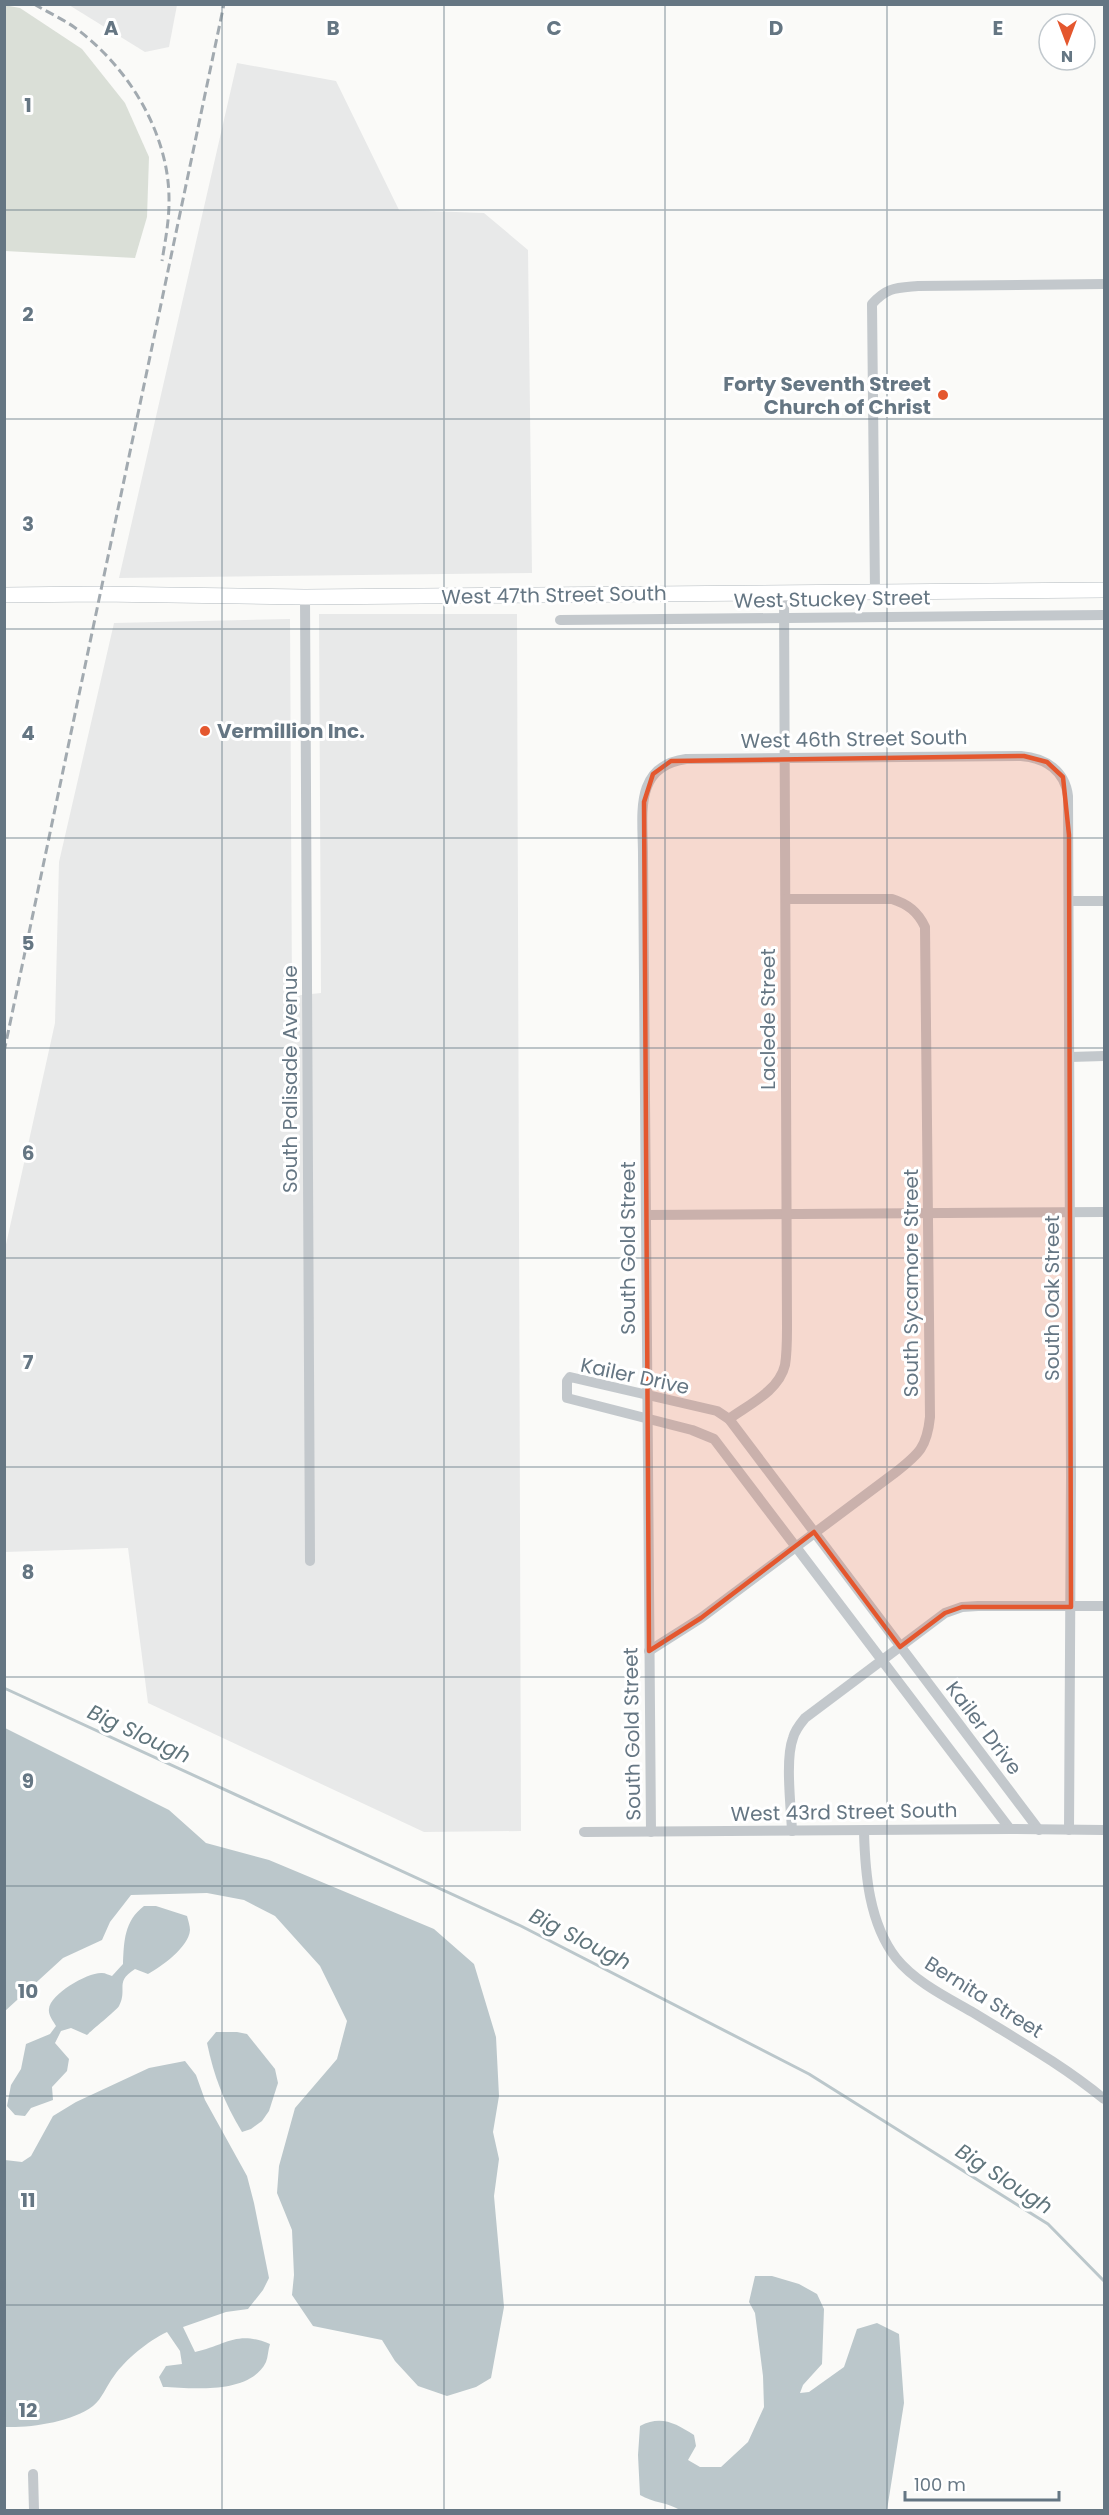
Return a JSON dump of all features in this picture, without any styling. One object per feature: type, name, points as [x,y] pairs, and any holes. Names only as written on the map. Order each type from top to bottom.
[{"type":"street","points":[[875,592],[872,304],[879,296],[891,289],[918,286],[1104,284]]},
{"type":"street","name":"West 47th Street South","points":[[4,595],[306,597],[1104,590]]},
{"type":"street","name":"Laclede Street","points":[[729,1419],[772,1387],[783,1373],[788,1328],[784,593]]},
{"type":"street","name":"South Palisade Avenue","points":[[306,597],[310,1561]]},
{"type":"street","name":"West Stuckey Street","points":[[560,620],[1104,615]]},
{"type":"street","name":"West 46th Street South","points":[[653,774],[672,761],[686,759],[785,758],[1023,756],[1036,758],[1057,770]]},
{"type":"street","name":"South Oak Street","points":[[1057,770],[1064,777],[1068,796],[1071,1607],[1069,1830]]},
{"type":"street","name":"South Gold Street","points":[[651,1832],[644,802],[647,785],[653,774]]},
{"type":"street","name":"South Sycamore Street","points":[[649,1651],[701,1618],[914,1458],[927,1440],[930,1417],[927,933],[922,919],[909,906],[892,899],[786,899]]},
{"type":"street","points":[[1069,901],[1104,901]]},
{"type":"street","points":[[1070,1057],[1104,1056]]},
{"type":"street","points":[[646,1215],[1104,1212]]},
{"type":"street","name":"Kailer Drive","points":[[1010,1829],[714,1439],[692,1430],[567,1398],[570,1377],[717,1412],[729,1419],[1039,1830]]},
{"type":"street","points":[[792,1831],[790,1757],[792,1740],[797,1728],[805,1718],[945,1613],[962,1607],[1104,1606]]},
{"type":"street","name":"West 43rd Street South","points":[[584,1832],[1104,1830]]},
{"type":"street","name":"Bernita Street","points":[[864,1831],[867,1882],[883,1936],[895,1958],[919,1979],[1077,2077],[1104,2098]]},
{"type":"street","points":[[33,2474],[34,2511]]},
{"type":"highlighted area","points":[[1024,756],[1047,762],[1063,777],[1069,835],[1071,1607],[962,1607],[945,1613],[900,1647],[814,1532],[701,1618],[649,1651],[644,802],[653,774],[671,761]]},
{"type":"shaded area","points":[[4,5],[20,8],[82,49],[125,103],[149,157],[147,217],[135,258],[5,251]]},
{"type":"shaded area","points":[[69,5],[177,5],[169,47],[145,52]]},
{"type":"shaded area","points":[[237,63],[336,81],[399,210],[484,213],[528,250],[532,573],[119,578]]},
{"type":"shaded area","points":[[319,614],[517,614],[521,1831],[424,1832],[148,1703],[128,1548],[5,1552],[5,1249],[55,1023],[59,862],[114,623],[290,619],[292,996],[321,993]]},
{"type":"shaded area","points":[[5,1728],[169,1810],[206,1843],[269,1860],[434,1929],[474,1964],[496,2037],[499,2096],[493,2132],[499,2159],[494,2196],[504,2307],[491,2378],[476,2387],[447,2396],[418,2386],[395,2361],[382,2340],[313,2326],[292,2295],[294,2275],[292,2230],[277,2193],[279,2166],[295,2108],[337,2059],[347,2021],[320,1966],[275,1916],[244,1900],[207,1893],[131,1895],[110,1922],[102,1940],[63,1958],[5,2011]]},
{"type":"shaded area","points":[[144,1906],[156,1906],[187,1916],[190,1930],[185,1943],[167,1961],[148,1974],[135,1969],[129,1974],[123,1982],[119,2006],[87,2035],[71,2028],[61,2031],[55,2043],[69,2059],[67,2071],[52,2087],[53,2100],[31,2108],[25,2116],[15,2115],[7,2106],[11,2085],[21,2069],[26,2044],[50,2034],[56,2026],[49,2013],[51,2003],[71,1985],[88,1976],[105,1973],[112,1976],[123,1964],[126,1932],[132,1918]]},
{"type":"shaded area","points":[[216,2032],[247,2034],[275,2069],[278,2083],[269,2111],[262,2121],[242,2132],[220,2089],[210,2055],[207,2043]]},
{"type":"shaded area","points":[[185,2061],[196,2075],[205,2100],[247,2176],[269,2278],[248,2309],[226,2312],[183,2327],[195,2352],[232,2340],[249,2338],[270,2344],[266,2362],[258,2373],[234,2385],[204,2388],[163,2387],[159,2377],[166,2366],[182,2364],[180,2351],[167,2332],[152,2340],[131,2357],[114,2376],[102,2396],[84,2412],[50,2423],[5,2427],[5,2160],[22,2162],[31,2156],[53,2116],[76,2102],[149,2068]]},
{"type":"shaded area","points":[[755,2276],[772,2276],[799,2284],[817,2294],[824,2309],[822,2364],[803,2385],[800,2393],[809,2392],[844,2367],[857,2329],[877,2323],[899,2334],[904,2403],[887,2510],[680,2510],[640,2495],[638,2455],[640,2426],[655,2421],[668,2422],[694,2435],[696,2446],[688,2460],[700,2467],[721,2467],[748,2442],[764,2407],[763,2376],[755,2313],[749,2302]]},
{"type":"waterway","name":"Big Slough","points":[[4,1688],[521,1926],[809,2074],[1048,2224],[1104,2281]]},
{"type":"railway","points":[[34,4],[74,27],[112,61],[128,82],[154,127],[162,151],[169,202],[162,261]]},
{"type":"railway","points":[[4,1052],[224,4]]},
{"type":"place","name":"Forty Seventh Street Church of Christ","points":[[943,395]]},
{"type":"place","name":"Vermillion Inc.","points":[[205,731]]}]
